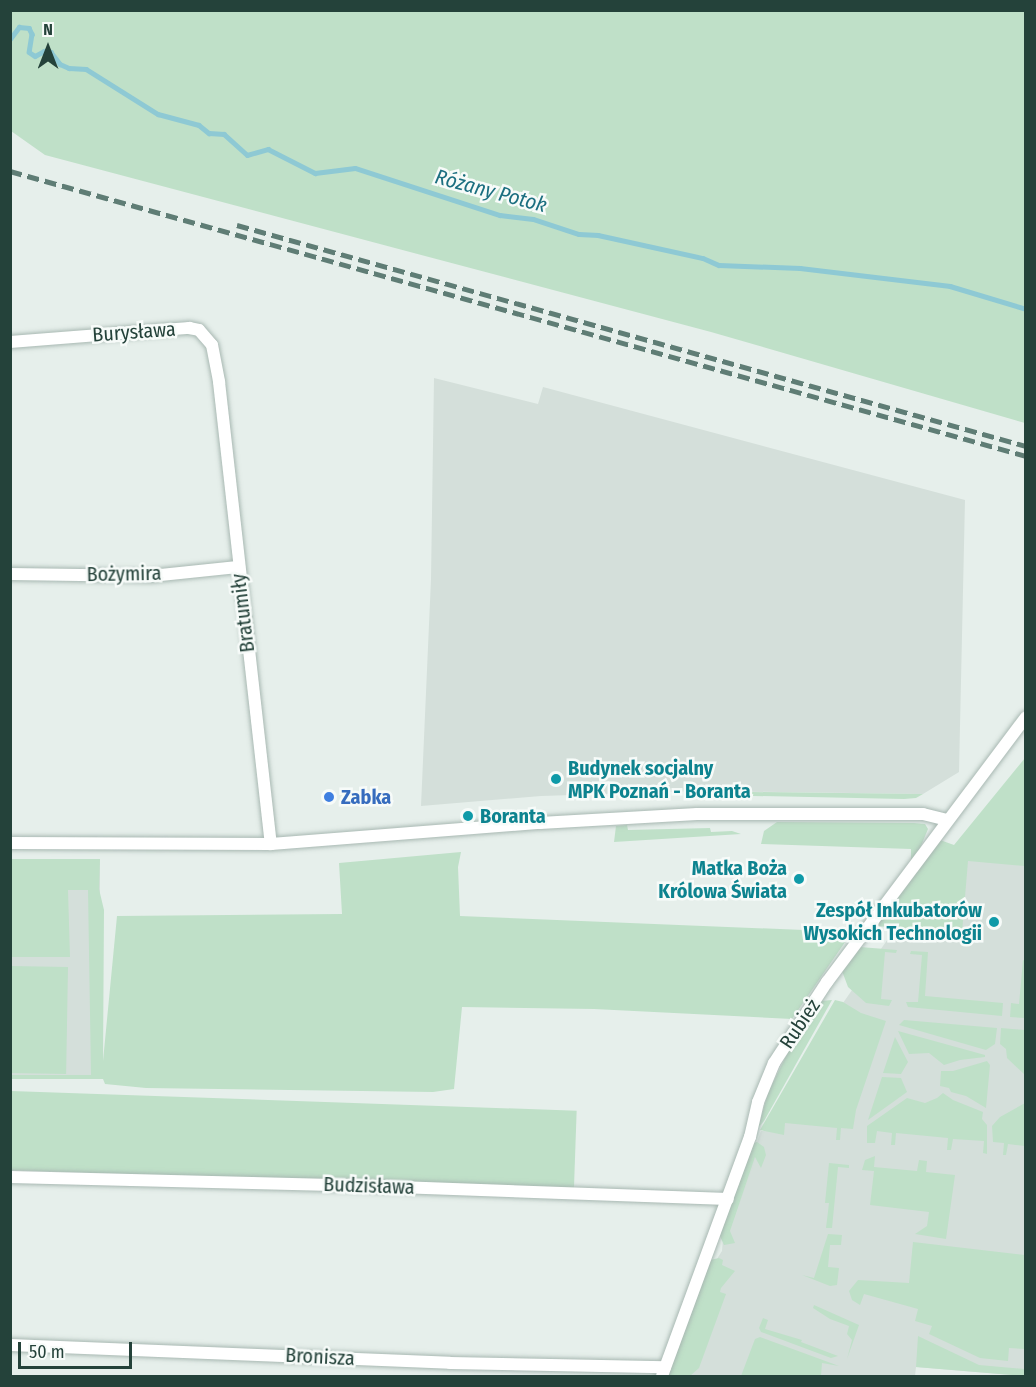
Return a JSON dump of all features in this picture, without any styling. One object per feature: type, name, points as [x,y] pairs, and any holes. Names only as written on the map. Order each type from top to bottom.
[{"type":"street","name":"Burysława","points":[[10,342],[171,329],[199,330],[212,345],[219,382]]},
{"type":"street","name":"Bratumiły","points":[[219,382],[238,567],[271,844]]},
{"type":"street","name":"Bożymira","points":[[10,574],[151,576],[238,567]]},
{"type":"street","name":"Rubież","points":[[663,1372],[728,1199],[750,1137],[758,1102],[774,1063],[827,982],[1026,717]]},
{"type":"street","points":[[10,843],[271,844],[551,822],[697,814],[923,814],[947,820]]},
{"type":"street","name":"Budzisława","points":[[10,1177],[355,1185],[728,1199]]},
{"type":"street","name":"Bronisza","points":[[10,1345],[663,1372]]},
{"type":"shaded area","points":[[434,378],[538,404],[543,387],[965,500],[959,772],[923,794],[698,791],[541,796],[421,806],[431,579]]},
{"type":"shaded area","points":[[954,845],[1025,851],[1025,1376],[916,1367],[915,1376],[672,1376],[715,1262],[722,1251],[723,1239],[761,1131],[768,1131],[831,1020]]},
{"type":"shaded area","points":[[11,859],[100,859],[100,1079],[11,1079]]},
{"type":"green space","points":[[11,10],[1025,11],[1025,423],[711,332],[45,155],[11,131]]},
{"type":"green space","points":[[1025,758],[1025,866],[968,861],[962,933],[876,926],[940,840],[954,845]]},
{"type":"green space","points":[[709,792],[923,794],[916,798],[904,799],[709,795]]},
{"type":"green space","points":[[777,822],[914,823],[925,824],[928,829],[918,853],[911,860],[911,849],[761,844],[764,831]]},
{"type":"green space","points":[[627,825],[628,830],[710,828],[711,832],[732,831],[741,834],[614,842],[616,826]]},
{"type":"green space","points":[[461,852],[458,867],[460,916],[852,932],[792,1019],[594,1009],[462,1007],[454,1089],[433,1092],[146,1088],[105,1084],[103,1079],[11,1079],[11,1075],[91,1075],[88,890],[68,890],[70,957],[11,957],[11,859],[100,859],[99,889],[104,910],[103,1061],[117,916],[342,914],[339,863]]},
{"type":"green space","points":[[860,947],[897,950],[896,953],[885,952],[881,999],[892,1000],[889,1006],[866,1003],[848,987],[842,971]]},
{"type":"green space","points":[[911,951],[928,952],[925,996],[1003,1003],[1002,1016],[908,1007],[906,1002],[918,1002],[922,955],[910,954]]},
{"type":"green space","points":[[1023,960],[1025,961],[1025,1018],[1010,1017],[1011,1003],[1019,1004]]},
{"type":"green space","points":[[11,966],[68,967],[66,1074],[10,1073]]},
{"type":"green space","points":[[832,1000],[758,1128],[768,1093],[789,1050],[821,1001]]},
{"type":"green space","points":[[835,1000],[861,1013],[886,1021],[856,1110],[853,1129],[841,1128],[840,1140],[836,1140],[837,1128],[785,1123],[784,1135],[760,1130]]},
{"type":"green space","points":[[904,1020],[997,1028],[995,1044],[986,1050],[899,1025]]},
{"type":"green space","points":[[1001,1028],[1025,1030],[1025,1075],[1007,1058],[1006,1049],[1000,1044]]},
{"type":"green space","points":[[898,1031],[985,1055],[985,1057],[960,1060],[944,1065],[929,1053],[909,1054]]},
{"type":"green space","points":[[895,1037],[908,1062],[901,1074],[883,1073]]},
{"type":"green space","points":[[987,1061],[990,1065],[986,1108],[966,1096],[940,1086],[941,1071],[953,1071]]},
{"type":"green space","points":[[882,1077],[901,1078],[907,1092],[868,1120]]},
{"type":"green space","points":[[11,1091],[577,1111],[574,1190],[10,1170]]},
{"type":"green space","points":[[943,1093],[953,1100],[983,1112],[982,1119],[987,1125],[987,1154],[983,1153],[984,1141],[953,1139],[951,1150],[947,1150],[948,1138],[896,1133],[895,1145],[891,1145],[892,1133],[877,1131],[875,1143],[867,1143],[867,1126],[907,1098],[925,1103]]},
{"type":"green space","points":[[1025,1103],[1025,1146],[1008,1144],[1006,1155],[1003,1155],[1004,1143],[993,1142],[992,1126],[1000,1117]]},
{"type":"green space","points":[[757,1142],[764,1147],[766,1155],[761,1168],[755,1157],[730,1231],[735,1243],[724,1245],[719,1234],[751,1144]]},
{"type":"green space","points":[[875,1156],[874,1167],[917,1171],[919,1160],[927,1161],[926,1172],[955,1175],[946,1239],[915,1234],[927,1226],[929,1212],[870,1205],[874,1171],[862,1170],[865,1160]]},
{"type":"green space","points":[[829,1163],[849,1165],[849,1168],[838,1167],[832,1228],[826,1228],[829,1203],[825,1203]]},
{"type":"green space","points":[[828,1234],[842,1235],[841,1245],[830,1245],[828,1267],[839,1268],[837,1285],[830,1286],[802,1275],[814,1278]]},
{"type":"green space","points":[[913,1242],[1025,1255],[1025,1349],[1009,1348],[1008,1361],[980,1358],[929,1334],[932,1326],[915,1321],[918,1309],[864,1294],[860,1305],[852,1300],[849,1291],[858,1280],[909,1283]]},
{"type":"green space","points":[[719,1258],[723,1260],[722,1265],[735,1271],[721,1288],[720,1292],[726,1294],[699,1368],[690,1376],[667,1376],[710,1260]]},
{"type":"green space","points":[[814,1305],[859,1325],[847,1359],[852,1340],[847,1334],[849,1326],[830,1319],[813,1308]]},
{"type":"green space","points":[[763,1318],[768,1320],[765,1329],[802,1340],[801,1342],[838,1356],[831,1358],[761,1332],[759,1328]]},
{"type":"green space","points":[[918,1336],[979,1365],[1025,1369],[1025,1376],[916,1367]]},
{"type":"green space","points":[[760,1337],[839,1366],[822,1363],[821,1376],[741,1376],[755,1339]]},
{"type":"waterway","name":"Różany Potok","points":[[10,39],[19,27],[29,28],[32,34],[29,52],[35,56],[44,51],[51,52],[60,64],[69,68],[86,69],[158,114],[199,125],[209,133],[224,134],[247,155],[268,149],[315,173],[355,168],[500,215],[533,219],[579,234],[598,235],[703,258],[719,265],[800,268],[950,286],[1026,309]]},
{"type":"railway","points":[[10,171],[1026,456]]},
{"type":"railway","points":[[237,225],[1026,446]]},
{"type":"place","name":"Budynek socjalny MPK Poznań - Boranta","points":[[556,779]]},
{"type":"place","name":"Zabka","points":[[329,797]]},
{"type":"place","name":"Boranta","points":[[468,816]]},
{"type":"place","name":"Matka Boża Królowa Świata","points":[[799,879]]},
{"type":"place","name":"Zespół Inkubatorów Wysokich Technologii","points":[[994,922]]}]
